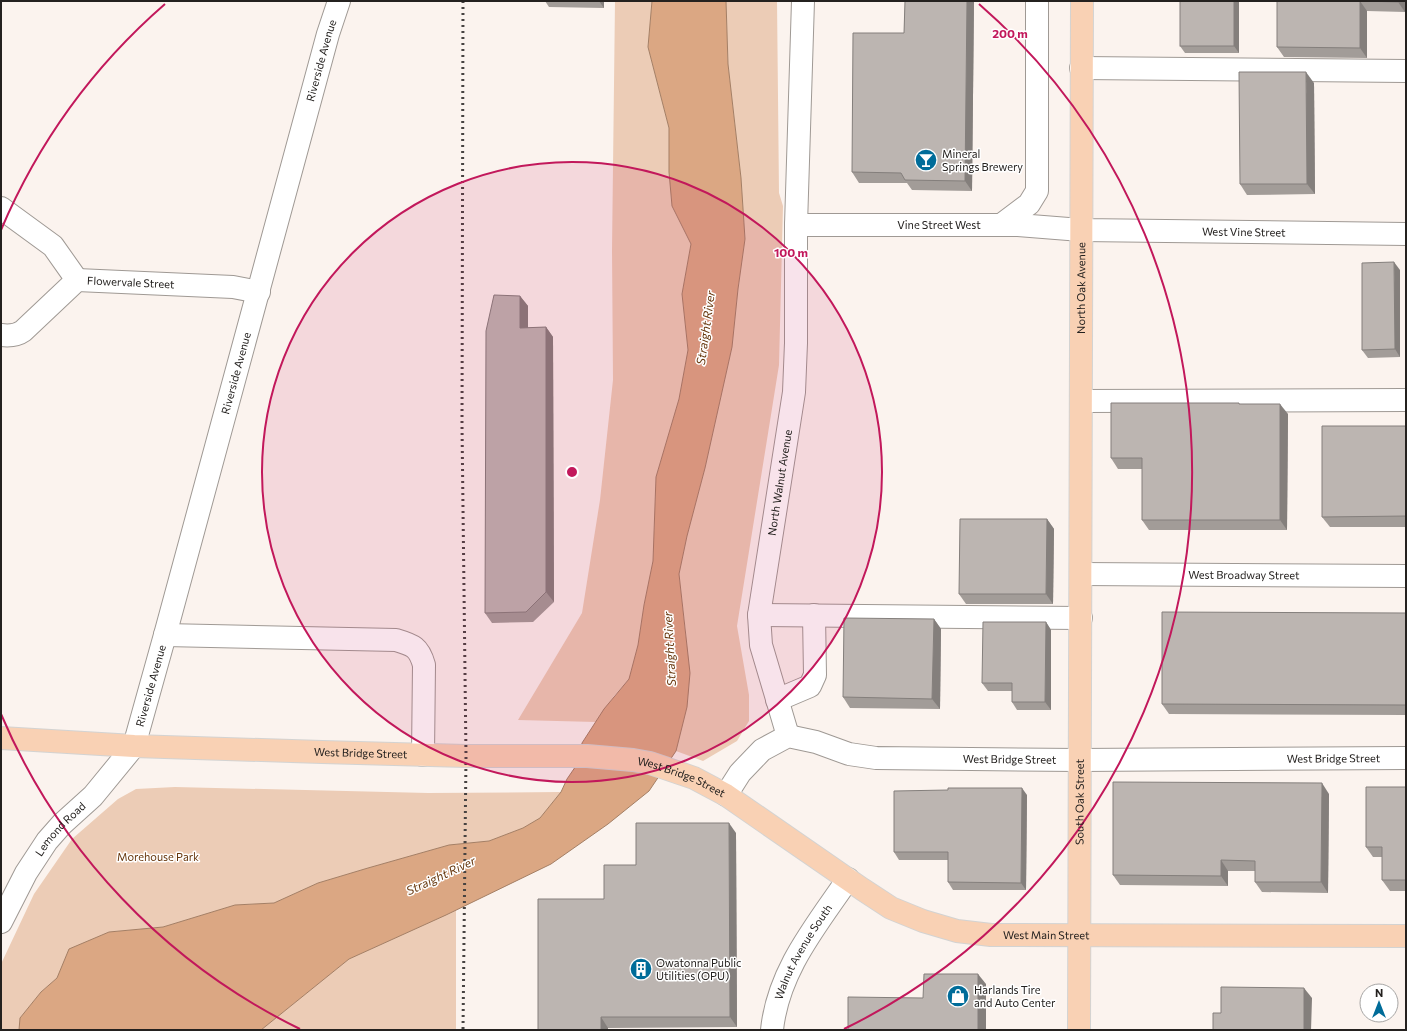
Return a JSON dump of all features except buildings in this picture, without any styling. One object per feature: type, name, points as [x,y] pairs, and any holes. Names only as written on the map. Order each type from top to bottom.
[{"type":"main road","name":"North Oak Avenue","points":[[1081,574],[1082,1]]},
{"type":"main road","name":"South Oak Street","points":[[1079,1030],[1081,574]]},
{"type":"main road","name":"West Bridge Street","points":[[1,738],[134,746],[423,755],[517,757],[587,756],[633,760],[656,765],[694,778],[726,795]]},
{"type":"main road","name":"West Main Street","points":[[726,795],[891,908],[923,921],[957,931],[991,935],[1079,936],[1406,936]]},
{"type":"street","name":"Riverside Avenue","points":[[134,746],[259,292],[328,34],[339,1]]},
{"type":"street","name":"North Walnut Avenue","points":[[788,736],[761,645],[759,615],[794,392],[796,336],[796,225],[803,1]]},
{"type":"street","points":[[1001,225],[1029,204],[1037,191],[1037,1]]},
{"type":"street","points":[[1081,68],[1406,70]]},
{"type":"street","points":[[1,208],[53,246],[77,280]]},
{"type":"street","name":"Vine Street West","points":[[796,225],[1001,225],[1040,226],[1081,230]]},
{"type":"street","name":"West Vine Street","points":[[1081,230],[1406,234]]},
{"type":"street","name":"Flowervale Street","points":[[1,335],[10,336],[23,331],[77,280],[232,287],[259,292]]},
{"type":"street","points":[[1081,401],[1406,400]]},
{"type":"street","name":"West Broadway Street","points":[[1081,574],[1406,576]]},
{"type":"street","points":[[759,615],[1080,618]]},
{"type":"street","points":[[777,700],[810,686],[815,675],[814,616]]},
{"type":"street","points":[[165,636],[396,640],[408,643],[416,648],[421,655],[424,665],[423,755]]},
{"type":"street","name":"West Bridge Street","points":[[726,795],[740,772],[762,750],[788,736],[816,742],[849,754],[876,758],[1079,760],[1406,758]]},
{"type":"street","name":"Lemond Road","points":[[1,922],[26,873],[47,841],[93,796],[134,746]]},
{"type":"street","name":"Walnut Avenue South","points":[[772,1030],[782,985],[796,957],[848,879]]},
{"type":"green space","points":[[615,1],[652,1],[648,47],[669,128],[669,172],[672,206],[691,244],[682,294],[688,350],[679,399],[656,477],[653,561],[638,645],[629,679],[614,696],[596,722],[518,720],[582,613],[600,500],[613,380],[612,250]]},
{"type":"green space","points":[[726,1],[777,1],[779,193],[783,206],[779,365],[737,626],[749,695],[749,721],[737,741],[703,761],[676,751],[687,707],[686,634],[679,574],[687,536],[705,468],[732,347],[745,239],[741,178],[728,64]]},
{"type":"green space","name":"Morehouse Park","points":[[175,787],[428,793],[561,792],[540,818],[523,828],[489,841],[449,845],[368,868],[318,883],[274,903],[235,905],[163,927],[109,932],[70,949],[57,978],[41,992],[20,1018],[19,1030],[1,1030],[1,964],[34,894],[72,839],[118,799],[136,789]]},
{"type":"green space","points":[[456,910],[456,1030],[261,1030],[349,959]]},
{"type":"water","name":"Straight River","points":[[652,1],[726,1],[728,64],[741,178],[745,239],[732,347],[705,468],[687,536],[679,574],[690,673],[687,707],[676,751],[649,791],[608,824],[551,864],[446,915],[349,959],[261,1030],[19,1030],[20,1018],[41,992],[57,978],[69,949],[109,932],[163,927],[235,905],[274,903],[318,883],[368,868],[449,845],[489,841],[523,828],[540,818],[561,792],[567,779],[580,760],[582,743],[604,709],[629,679],[638,645],[653,561],[656,477],[679,399],[688,350],[682,294],[691,244],[672,206],[669,172],[669,128],[648,47]]},
{"type":"railway","points":[[463,1],[462,425],[466,756],[463,1030]]},
{"type":"place","name":"Mineral Springs Brewery","points":[[926,160]]},
{"type":"place","name":"Owatonna Public Utilities (OPU)","points":[[641,969]]},
{"type":"place","name":"Harlands Tire and Auto Center","points":[[958,996]]}]
